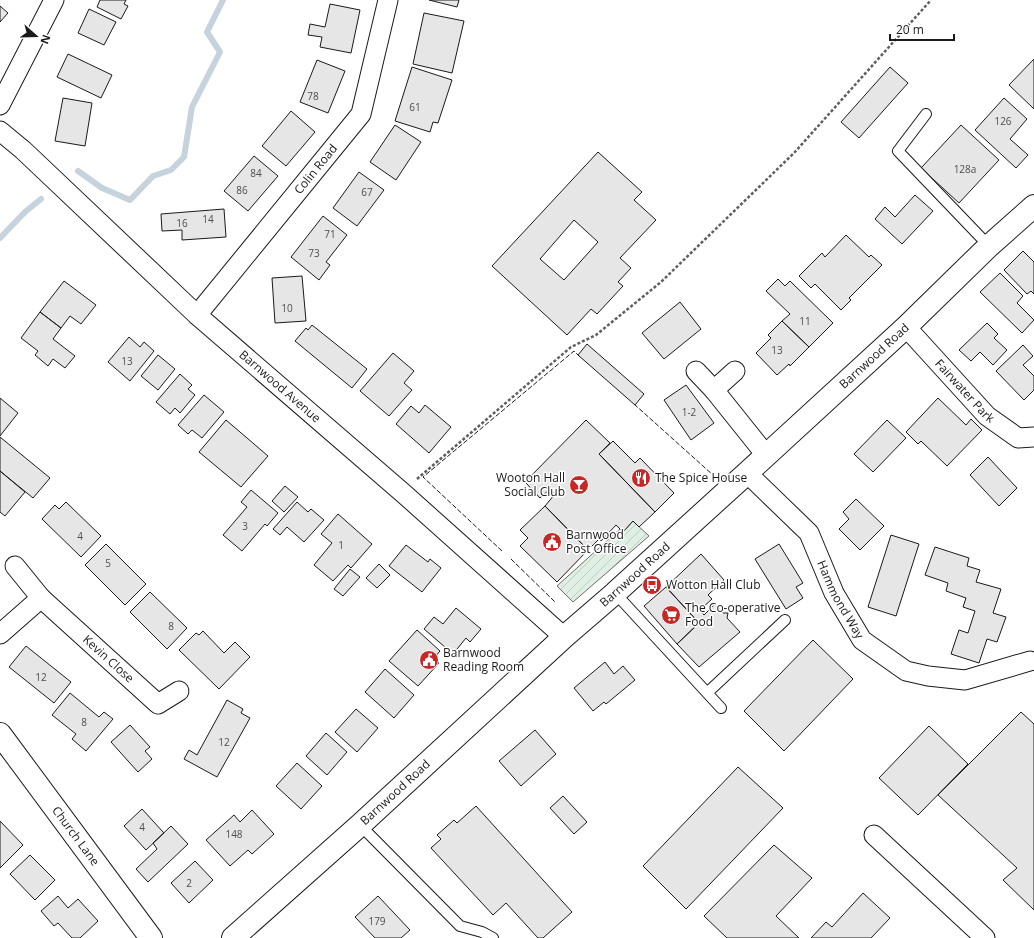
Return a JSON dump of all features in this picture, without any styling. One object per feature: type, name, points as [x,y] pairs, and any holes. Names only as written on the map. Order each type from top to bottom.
[{"type":"street","points":[[0,105],[54,0]]},
{"type":"street","name":"Colin Road","points":[[196,315],[361,114],[388,0]]},
{"type":"street","name":"Barnwood Avenue","points":[[0,131],[23,150],[196,315],[403,493],[564,637]]},
{"type":"street","name":"Barnwood Road","points":[[233,938],[360,825],[564,637],[615,593],[747,473],[906,327],[989,246],[1034,206]]},
{"type":"street","name":"Fairwater Park","points":[[906,327],[987,416],[1018,438],[1034,437]]},
{"type":"street","points":[[696,371],[714,390],[766,455]]},
{"type":"street","points":[[714,390],[735,372]]},
{"type":"street","name":"Hammond Way","points":[[747,473],[809,534],[834,593],[862,640],[906,671],[928,676],[965,680],[1033,662]]},
{"type":"street","name":"Kevin Close","points":[[15,566],[41,598],[158,704],[179,691]]},
{"type":"street","points":[[0,634],[41,598]]},
{"type":"street","name":"Church Lane","points":[[0,735],[151,938]]},
{"type":"street","points":[[874,835],[985,938]]},
{"type":"lane","points":[[926,114],[898,151],[989,246]]},
{"type":"lane","points":[[615,593],[721,708]]},
{"type":"lane","points":[[707,692],[785,620]]},
{"type":"lane","points":[[360,825],[460,926],[482,932],[493,938]]},
{"type":"path","points":[[403,493],[418,478],[571,347],[596,335],[661,282],[794,153],[931,0]]},
{"type":"green space","points":[[633,521],[649,536],[573,602],[557,586],[620,529],[623,532]]},
{"type":"building","points":[[100,0],[126,0],[124,4],[128,6],[121,19],[97,7]]},
{"type":"building","points":[[429,0],[459,0],[457,7]]},
{"type":"building","points":[[330,4],[360,10],[351,53],[320,47],[322,37],[308,35],[310,24],[325,27]]},
{"type":"building","points":[[0,6],[8,13],[0,22]]},
{"type":"building","points":[[89,9],[116,22],[104,45],[78,33]]},
{"type":"building","points":[[424,13],[464,21],[452,73],[413,64]]},
{"type":"building","points":[[68,54],[112,75],[101,98],[57,77]]},
{"type":"building","points":[[1034,59],[1034,109],[1009,85]]},
{"type":"building","points":[[317,60],[345,71],[328,113],[300,102]]},
{"type":"building","points":[[412,67],[452,80],[438,123],[433,122],[430,132],[395,121]]},
{"type":"building","points":[[890,67],[908,83],[859,138],[841,122]]},
{"type":"building","points":[[63,98],[92,103],[85,146],[55,141]]},
{"type":"building","points":[[1004,98],[1027,119],[1010,139],[1028,155],[1016,168],[975,130]]},
{"type":"building","points":[[291,111],[315,132],[286,166],[262,146]]},
{"type":"building","points":[[395,125],[421,142],[396,180],[370,162]]},
{"type":"building","points":[[961,125],[999,160],[959,203],[921,168]]},
{"type":"building","points":[[598,152],[642,192],[634,200],[656,220],[620,258],[631,268],[618,282],[623,286],[597,314],[591,309],[567,335],[492,266]],"holes":[[[574,220],[598,242],[564,280],[540,259]]]},
{"type":"building","points":[[254,156],[278,176],[248,211],[224,191]]},
{"type":"building","points":[[359,172],[384,190],[357,226],[333,208]]},
{"type":"building","points":[[915,195],[933,211],[902,244],[875,219],[885,207],[895,217]]},
{"type":"building","points":[[224,209],[226,237],[182,240],[182,230],[162,231],[161,214]]},
{"type":"building","points":[[323,216],[347,235],[326,262],[330,265],[319,280],[291,257]]},
{"type":"building","points":[[846,235],[869,257],[871,255],[882,265],[849,298],[851,300],[841,310],[815,284],[811,288],[799,276],[822,253],[825,257]]},
{"type":"building","points":[[1023,251],[1034,262],[1034,294],[1031,291],[1027,294],[1004,270]]},
{"type":"building","points":[[1000,273],[1023,296],[1017,303],[1034,320],[1022,333],[980,292]]},
{"type":"building","points":[[302,276],[306,321],[275,323],[272,278]]},
{"type":"building","points":[[778,279],[785,286],[790,281],[833,323],[809,347],[782,321],[790,314],[766,291]]},
{"type":"building","points":[[64,281],[96,305],[81,324],[70,316],[61,328],[40,312]]},
{"type":"building","points":[[680,302],[701,329],[664,359],[642,333]]},
{"type":"building","points":[[40,312],[61,328],[53,339],[75,356],[65,368],[53,359],[48,366],[35,355],[38,351],[21,338]]},
{"type":"building","points":[[782,321],[809,347],[790,366],[789,364],[777,375],[756,353],[771,338],[768,335]]},
{"type":"building","points":[[987,323],[998,334],[994,338],[1007,350],[993,365],[980,352],[971,361],[959,350]]},
{"type":"building","points":[[312,325],[367,369],[352,388],[295,341],[306,328],[308,330]]},
{"type":"building","points":[[129,337],[140,347],[144,342],[154,351],[130,381],[108,362]]},
{"type":"building","points":[[587,344],[644,394],[635,405],[578,355]]},
{"type":"building","points":[[1023,345],[1033,356],[1023,365],[1034,376],[1034,390],[1024,400],[996,371]]},
{"type":"building","points":[[393,353],[414,371],[404,383],[412,390],[389,416],[360,391]]},
{"type":"building","points":[[158,355],[175,369],[158,390],[141,376]]},
{"type":"building","points":[[180,374],[192,385],[188,389],[195,395],[180,413],[175,408],[170,414],[156,402]]},
{"type":"building","points":[[686,385],[714,423],[691,440],[664,400]]},
{"type":"building","points":[[204,395],[224,412],[202,438],[192,430],[188,434],[178,425]]},
{"type":"building","points":[[0,398],[18,413],[0,436]]},
{"type":"building","points":[[938,398],[966,425],[971,419],[982,430],[947,466],[921,441],[918,444],[906,432]]},
{"type":"building","points":[[425,405],[451,427],[429,453],[396,424],[411,406],[419,413]]},
{"type":"building","points":[[226,420],[268,456],[241,487],[199,452]]},
{"type":"building","name":"Wooton Hall Social Club","points":[[586,420],[610,443],[599,454],[655,512],[639,527],[633,521],[623,532],[616,525],[601,541],[599,539],[588,550],[545,506],[555,494],[550,489],[540,498],[525,482]]},
{"type":"building","points":[[887,420],[906,438],[873,472],[854,454]]},
{"type":"building","points":[[0,437],[50,478],[33,498],[0,471]]},
{"type":"building","name":"The Spice House","points":[[613,441],[635,463],[640,458],[674,493],[655,512],[599,454]]},
{"type":"building","points":[[988,457],[1017,488],[999,506],[970,475]]},
{"type":"building","points":[[0,471],[25,492],[5,516],[0,512]]},
{"type":"building","points":[[285,486],[298,497],[284,512],[272,501]]},
{"type":"building","points":[[251,490],[278,513],[267,526],[265,524],[242,551],[223,535],[247,507],[241,502]]},
{"type":"building","points":[[856,499],[884,526],[860,550],[839,529],[849,519],[843,512]]},
{"type":"building","points":[[66,502],[101,536],[81,557],[42,519],[55,505],[59,509]]},
{"type":"building","points":[[297,502],[308,512],[311,509],[324,520],[304,542],[287,527],[280,535],[273,529]]},
{"type":"building","name":"Barnwood Post Office","points":[[545,506],[588,550],[557,582],[520,546],[528,538],[520,530]]},
{"type":"building","points":[[338,514],[372,544],[351,568],[348,565],[333,581],[314,565],[332,543],[321,534]]},
{"type":"building","points":[[891,535],[919,544],[896,616],[868,607]]},
{"type":"building","points":[[106,544],[146,584],[125,605],[85,565]]},
{"type":"building","points":[[779,544],[803,583],[796,587],[803,598],[786,609],[755,559]]},
{"type":"building","points":[[406,545],[428,562],[430,559],[441,568],[422,592],[389,566]]},
{"type":"building","points":[[935,547],[969,558],[967,566],[980,570],[976,582],[1001,589],[993,613],[1006,617],[997,642],[987,639],[979,663],[951,654],[959,630],[968,633],[975,611],[963,607],[966,598],[946,591],[948,583],[925,575]]},
{"type":"building","points":[[701,554],[724,580],[708,595],[712,599],[700,610],[704,615],[715,604],[723,613],[728,613],[727,618],[740,632],[699,667],[677,644],[699,623],[666,587]]},
{"type":"building","points":[[379,564],[390,575],[377,588],[366,578]]},
{"type":"building","points":[[350,569],[360,577],[343,596],[334,589]]},
{"type":"building","name":"The Co-operative Food","points":[[666,587],[699,623],[677,644],[644,606]]},
{"type":"building","points":[[150,592],[187,628],[167,649],[130,612]]},
{"type":"building","points":[[456,608],[481,629],[470,642],[466,638],[453,654],[424,629],[434,617],[443,624]]},
{"type":"building","points":[[417,630],[440,651],[434,658],[439,663],[418,686],[389,661]]},
{"type":"building","points":[[203,631],[224,653],[235,642],[250,657],[219,689],[179,650],[196,633],[199,635]]},
{"type":"building","points":[[813,640],[853,679],[784,751],[744,711]]},
{"type":"building","points":[[26,646],[71,682],[54,703],[9,667]]},
{"type":"building","points":[[605,662],[614,674],[623,666],[635,680],[606,704],[604,702],[593,711],[574,688]]},
{"type":"building","points":[[385,669],[414,695],[394,718],[365,692]]},
{"type":"building","points":[[70,693],[99,717],[104,712],[113,719],[86,751],[72,739],[76,734],[52,715]]},
{"type":"building","points":[[227,700],[243,709],[241,713],[250,718],[217,777],[184,759],[189,750],[197,755]]},
{"type":"building","points":[[356,709],[378,728],[357,752],[335,732]]},
{"type":"building","points":[[1021,712],[1034,724],[1034,910],[1003,880],[1017,868],[938,795]]},
{"type":"building","points":[[130,725],[150,747],[145,751],[152,759],[138,772],[111,742]]},
{"type":"building","points":[[929,726],[968,764],[918,815],[879,778]]},
{"type":"building","points":[[535,730],[556,754],[521,786],[499,761]]},
{"type":"building","points":[[326,733],[347,752],[327,775],[306,756]]},
{"type":"building","points":[[297,763],[322,786],[301,809],[276,786]]},
{"type":"building","points":[[738,767],[783,808],[686,909],[643,866]]},
{"type":"building","points":[[563,796],[587,822],[574,834],[550,808]]},
{"type":"building","points":[[476,806],[572,912],[543,938],[538,938],[506,903],[493,915],[431,848],[441,839],[437,835],[454,820],[457,823]]},
{"type":"building","points":[[142,809],[164,833],[146,850],[124,826]]},
{"type":"building","points":[[252,810],[274,834],[252,854],[248,850],[230,866],[206,840],[234,815],[240,822]]},
{"type":"building","points":[[0,821],[23,845],[0,868]]},
{"type":"building","points":[[171,826],[188,844],[148,882],[136,869],[157,849],[153,843]]},
{"type":"building","points":[[774,845],[812,878],[776,916],[799,938],[727,938],[704,916]]},
{"type":"building","points":[[30,855],[55,880],[35,900],[10,874]]},
{"type":"building","points":[[195,861],[213,880],[189,903],[171,883]]},
{"type":"building","points":[[863,893],[890,918],[871,938],[811,938],[826,922],[832,927]]},
{"type":"building","points":[[58,896],[68,908],[78,899],[98,921],[80,938],[72,938],[58,923],[54,926],[41,911]]},
{"type":"building","points":[[378,896],[410,930],[401,938],[375,938],[355,917]]},
{"type":"waterway","points":[[78,171],[102,188],[130,200],[153,176],[171,170],[184,157],[192,107],[220,52],[207,32],[223,0]]},
{"type":"waterway","points":[[0,238],[25,212],[41,199]]},
{"type":"fence","points":[[502,551],[423,477],[574,351],[580,357]]},
{"type":"fence","points":[[634,404],[713,475]]},
{"type":"fence","points":[[511,559],[555,602]]},
{"type":"place","name":"The Spice House","points":[[641,478]]},
{"type":"place","name":"Wooton Hall Social Club","points":[[579,485]]},
{"type":"place","name":"Barnwood Post Office","points":[[552,542]]},
{"type":"place","name":"Wotton Hall Club","points":[[652,585]]},
{"type":"place","name":"The Co-operative Food","points":[[671,615]]},
{"type":"place","name":"Barnwood Reading Room","points":[[429,660]]}]
